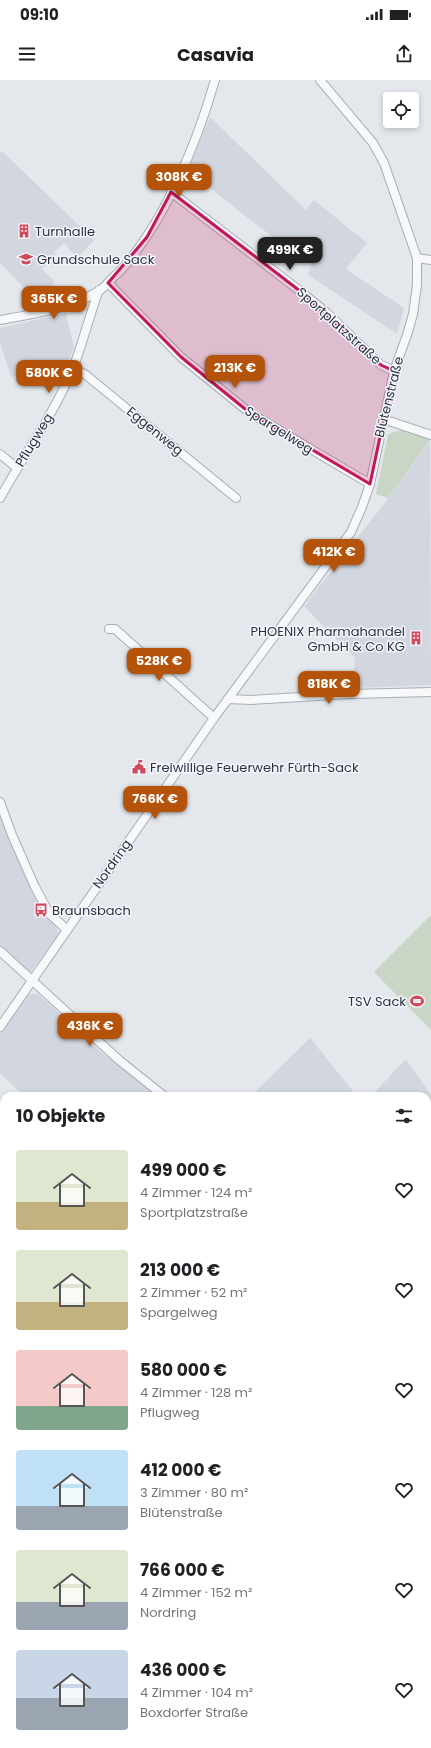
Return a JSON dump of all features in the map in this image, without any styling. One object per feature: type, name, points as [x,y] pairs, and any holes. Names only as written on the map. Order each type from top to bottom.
[{"type":"street","points":[[0,320],[58,309],[99,290],[108,283],[126,264],[147,237],[190,153],[207,109],[215,80]]},
{"type":"street","name":"Blütenstraße","points":[[228,699],[351,532],[370,484],[394,371],[413,314],[417,258],[402,213],[380,157],[373,143],[320,80]]},
{"type":"street","name":"Sportplatzstraße","points":[[171,192],[300,291],[327,313],[381,365],[394,371]]},
{"type":"street","points":[[417,258],[431,260]]},
{"type":"street","name":"Spargelweg","points":[[108,283],[181,357],[250,413],[370,484]]},
{"type":"street","name":"Pflugweg","points":[[0,498],[45,424],[73,368],[90,313],[99,290]]},
{"type":"street","name":"Eggenweg","points":[[73,368],[86,375],[236,498]]},
{"type":"street","points":[[383,419],[431,435]]},
{"type":"street","points":[[0,454],[17,468]]},
{"type":"street","points":[[109,629],[115,629],[214,718]]},
{"type":"street","points":[[228,699],[251,700],[351,694],[431,692]]},
{"type":"street","name":"Nordring","points":[[0,1027],[228,699]]},
{"type":"street","points":[[0,802],[12,836],[35,887],[49,913],[66,930]]},
{"type":"street","points":[[0,951],[119,1060],[159,1092]]},
{"type":"highlighted area","points":[[171,192],[300,291],[381,365],[394,371],[370,484],[250,413],[181,357],[108,283],[147,237]]},
{"type":"shaded area","points":[[210,117],[306,210],[314,200],[367,243],[346,269],[404,308],[397,334],[308,275],[311,266],[188,170]]},
{"type":"shaded area","points":[[2,151],[94,240],[77,258],[64,243],[54,252],[56,255],[42,269],[54,281],[52,284],[59,291],[46,303],[33,291],[30,294],[0,263],[0,152]]},
{"type":"shaded area","points":[[66,313],[74,348],[67,364],[11,377],[0,342],[0,328]]},
{"type":"shaded area","points":[[430,441],[431,685],[353,688],[355,658],[304,606],[384,504]]},
{"type":"shaded area","points":[[0,802],[59,934],[29,974],[0,948]]},
{"type":"shaded area","points":[[29,994],[38,994],[101,1052],[153,1092],[20,1092],[0,1073],[0,1033]]},
{"type":"shaded area","points":[[310,1038],[354,1092],[255,1092]]},
{"type":"shaded area","points":[[406,1059],[429,1092],[375,1092]]},
{"type":"green space","points":[[404,430],[430,440],[388,498],[376,494],[388,435],[393,432]]},
{"type":"green space","name":"TSV Sack","points":[[431,915],[431,1030],[374,972]]},
{"type":"place","name":"Turnhalle","points":[[24,231]]},
{"type":"place","name":"Grundschule Sack","points":[[26,259]]},
{"type":"place","name":"PHOENIX Pharmahandel GmbH & Co KG","points":[[416,638]]},
{"type":"place","name":"Freiwillige Feuerwehr Fürth-Sack","points":[[139,767]]},
{"type":"place","name":"Braunsbach","points":[[41,910]]},
{"type":"place","name":"TSV Sack","points":[[417,1001]]}]
